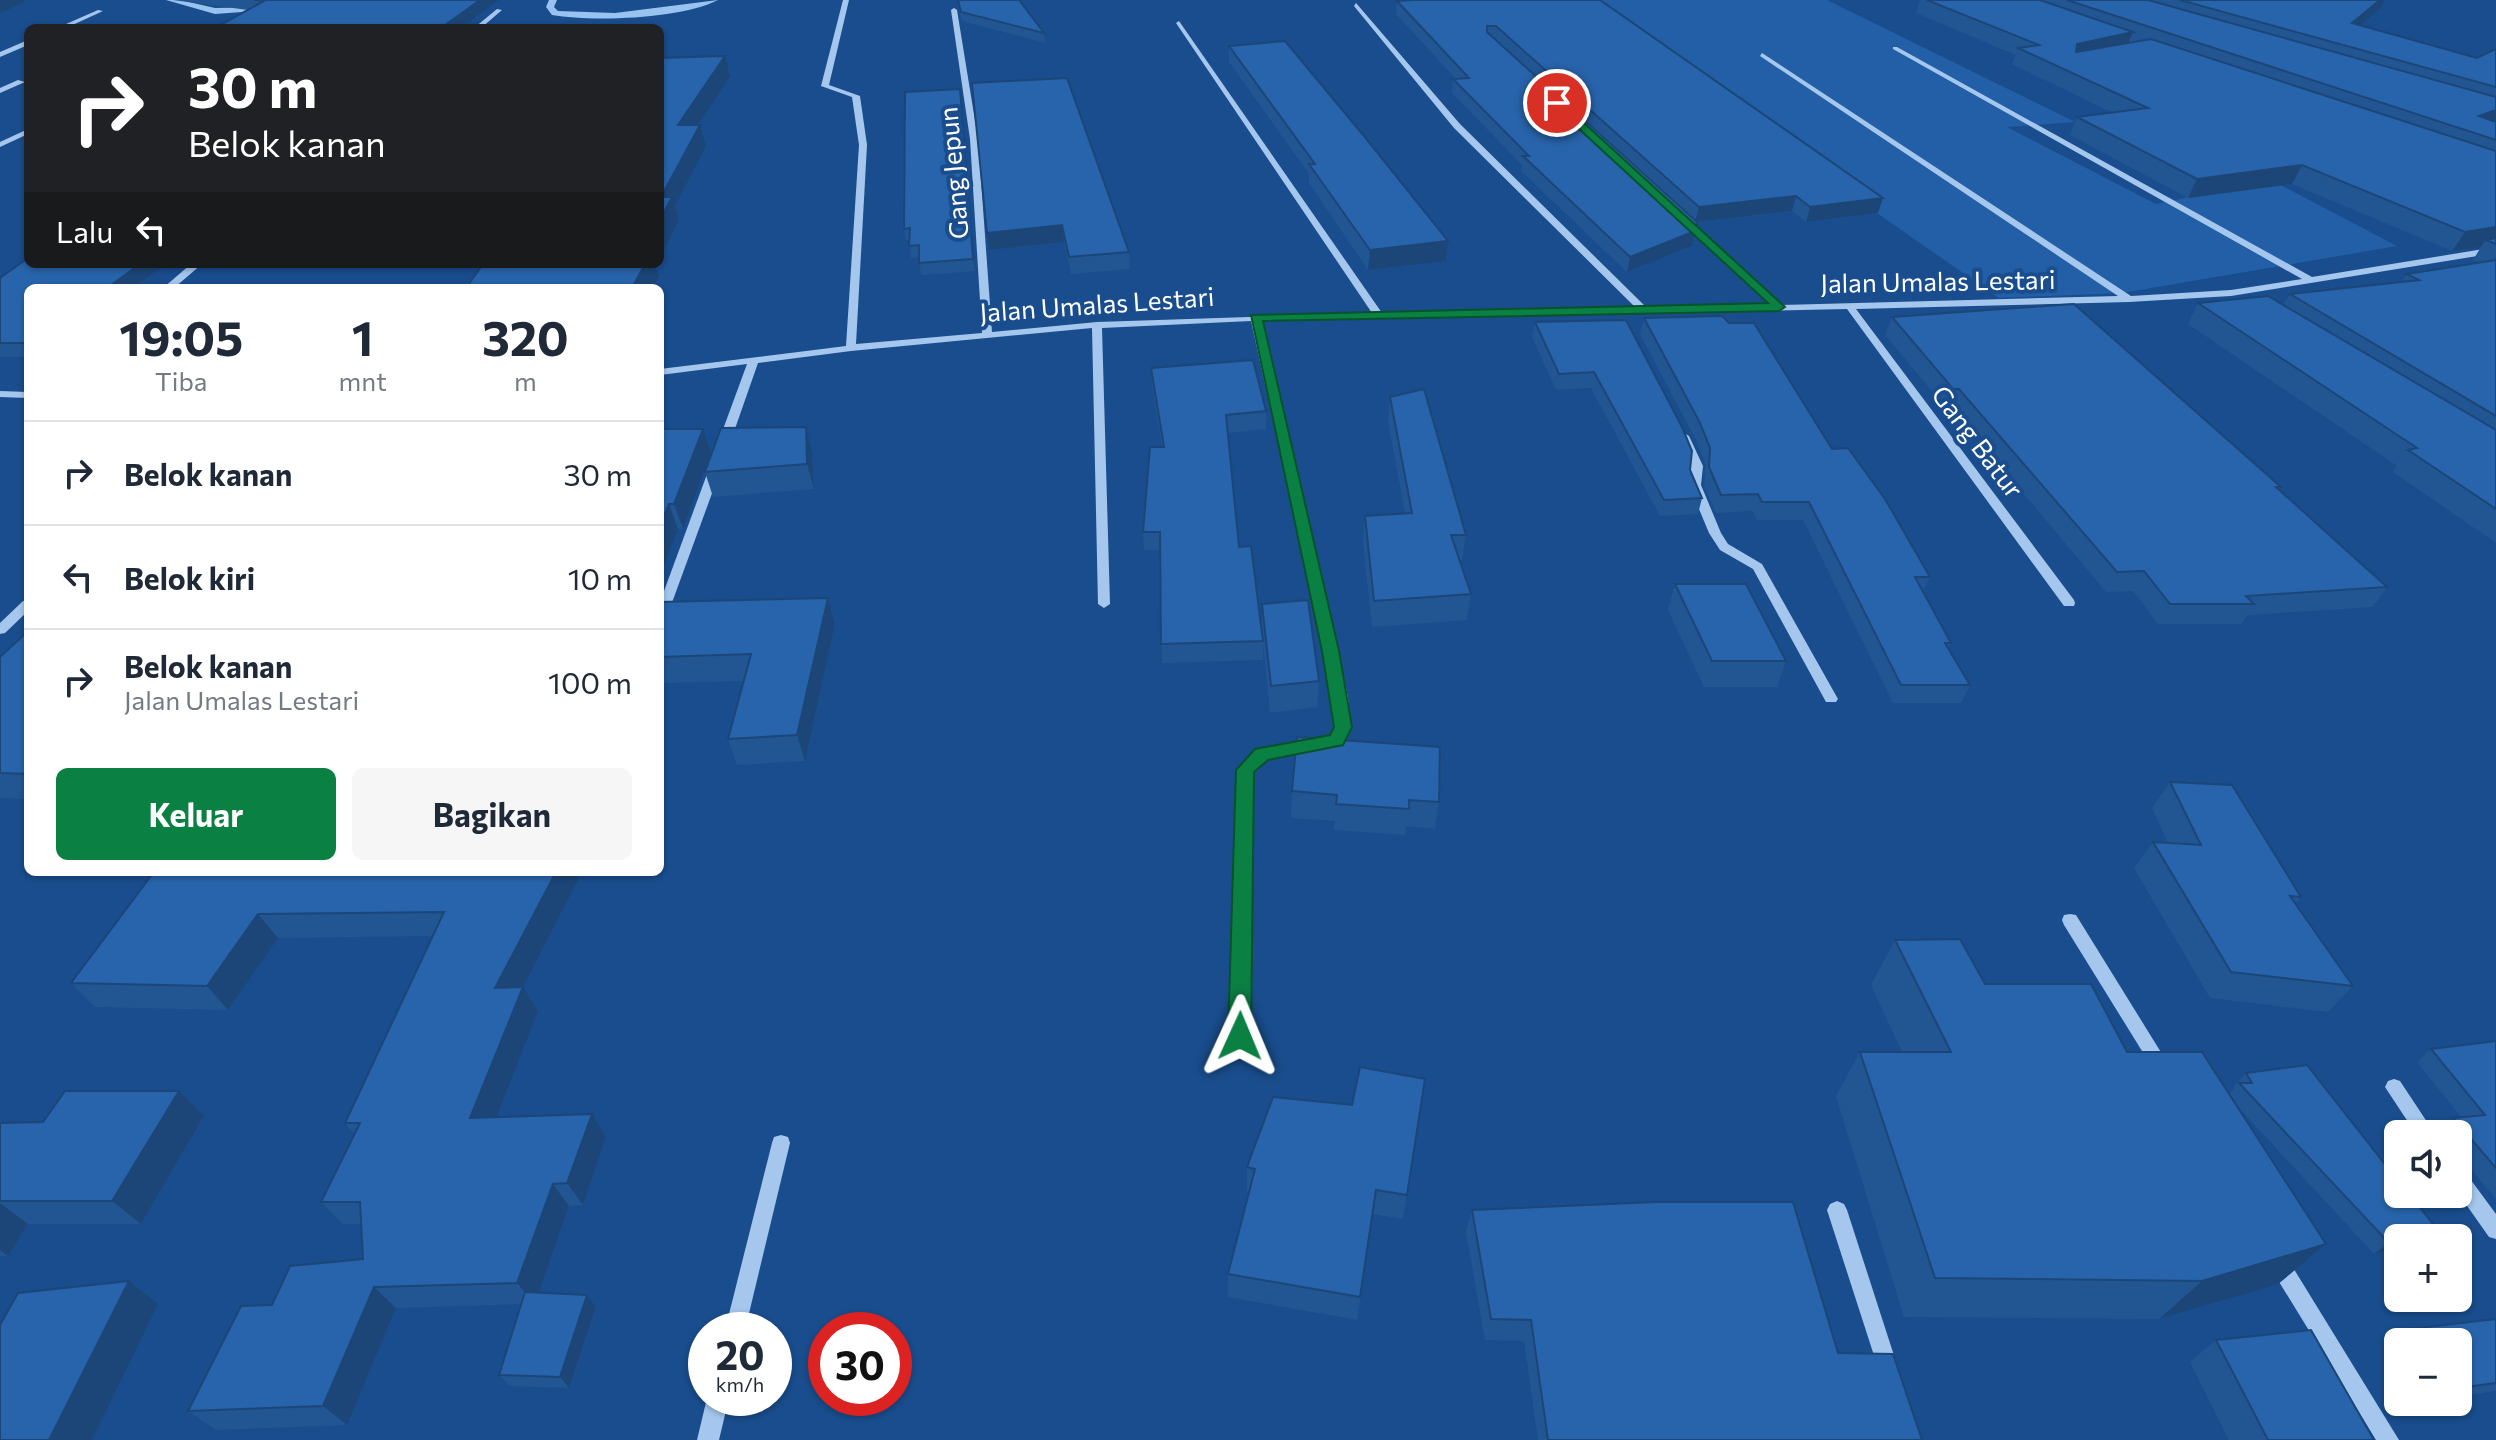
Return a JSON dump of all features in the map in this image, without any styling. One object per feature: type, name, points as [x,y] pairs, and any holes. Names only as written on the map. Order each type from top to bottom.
[{"type":"street","points":[[846,0],[825,86],[856,96],[863,145],[851,348]]},
{"type":"street","points":[[1356,5],[1457,126],[1645,311]]},
{"type":"street","points":[[482,24],[499,10]]},
{"type":"street","name":"Gang Jepun","points":[[954,10],[974,139],[987,334]]},
{"type":"street","points":[[69,24],[100,11]]},
{"type":"street","points":[[1179,23],[1379,316]]},
{"type":"street","points":[[0,55],[24,44]]},
{"type":"street","points":[[1895,48],[2309,279]]},
{"type":"street","points":[[1762,55],[2129,299]]},
{"type":"street","points":[[0,91],[21,82]]},
{"type":"street","points":[[0,145],[24,133]]},
{"type":"street","points":[[1675,211],[1779,307]]},
{"type":"street","name":"Jalan Umalas Lestari","points":[[664,371],[851,348],[1097,325],[1255,318],[2055,302],[2231,293],[2496,250]]},
{"type":"street","points":[[173,284],[192,268]]},
{"type":"street","points":[[2231,293],[2244,301]]},
{"type":"street","points":[[2055,302],[2067,312]]},
{"type":"street","name":"Gang Batur","points":[[1849,306],[2069,603]]},
{"type":"street","points":[[1620,312],[1627,325]]},
{"type":"street","points":[[1240,1036],[1245,770],[1262,754],[1337,740],[1343,727],[1332,656],[1255,318]]},
{"type":"street","points":[[1097,325],[1104,604]]},
{"type":"street","points":[[664,608],[754,360]]},
{"type":"street","points":[[0,394],[24,395]]},
{"type":"street","points":[[1680,428],[1697,466],[1695,485],[1715,533],[1724,547],[1758,567],[1831,699]]},
{"type":"street","points":[[0,630],[24,608]]},
{"type":"street","points":[[2070,920],[2170,1082]]},
{"type":"street","points":[[2394,1087],[2416,1120]]},
{"type":"street","points":[[739,1312],[781,1143]]},
{"type":"street","points":[[2472,1197],[2496,1230]]},
{"type":"street","points":[[1837,1210],[1897,1397]]},
{"type":"street","points":[[2268,1244],[2388,1440]]},
{"type":"street","points":[[708,1440],[714,1416]]},
{"type":"shaded area","points":[[1571,0],[1827,0],[2075,122],[2007,127],[2156,204],[2271,180],[2397,246],[2122,293],[1999,298]]},
{"type":"building","points":[[254,0],[480,0],[447,24],[222,24],[264,1]]},
{"type":"building","points":[[958,0],[1019,0],[1044,33],[961,12]]},
{"type":"building","points":[[1600,0],[1883,198],[1810,207],[1796,196],[1699,207],[1496,26],[1487,26],[1487,32],[1697,222],[1695,231],[1630,257],[1523,156],[1529,156],[1453,79],[1469,78],[1397,1]]},
{"type":"building","points":[[1927,0],[2040,0],[2133,32],[2077,44],[2076,52],[2151,39],[2496,151],[2496,227],[2465,232],[2302,165],[2197,179],[2077,117],[2148,108],[2018,48],[2039,45]]},
{"type":"building","points":[[2067,0],[2148,0],[2496,97],[2496,110],[2479,116],[2496,122],[2496,140]]},
{"type":"building","points":[[2180,0],[2380,0],[2352,23],[2477,58],[2496,49],[2496,87]]},
{"type":"building","points":[[1285,41],[1448,241],[1370,250],[1309,164],[1315,164],[1229,46]]},
{"type":"building","points":[[725,56],[678,125],[700,125],[664,191],[664,58]]},
{"type":"building","points":[[1067,78],[1129,252],[1069,257],[1062,225],[987,233],[972,83]]},
{"type":"building","points":[[960,89],[973,259],[919,263],[919,245],[909,246],[910,228],[904,229],[905,92]]},
{"type":"building","points":[[664,197],[672,197],[664,212]]},
{"type":"building","points":[[2496,260],[2496,416],[2290,294],[2419,280],[2407,274]]},
{"type":"building","points":[[24,261],[24,268],[134,268],[112,284],[24,284],[24,343],[0,343],[0,278]]},
{"type":"building","points":[[480,268],[643,268],[634,284],[469,284]]},
{"type":"building","points":[[2268,296],[2496,430],[2496,509],[2408,450],[2417,448],[2198,303]]},
{"type":"building","points":[[2074,304],[2281,487],[2276,487],[2387,587],[2246,596],[2254,604],[2170,604],[2144,571],[2117,572],[1959,389],[1953,389],[1892,317]]},
{"type":"building","points":[[1722,316],[1729,323],[1754,323],[1832,449],[1848,448],[1885,499],[1930,577],[1915,577],[1951,643],[1945,643],[1970,685],[1901,685],[1809,502],[1762,502],[1758,494],[1721,495],[1709,467],[1710,448],[1700,423],[1644,318]]},
{"type":"building","points":[[1626,320],[1682,427],[1692,451],[1690,470],[1702,498],[1664,500],[1594,372],[1559,374],[1535,322]]},
{"type":"building","points":[[1253,360],[1266,411],[1226,415],[1239,547],[1251,546],[1263,641],[1161,644],[1160,532],[1143,532],[1150,447],[1164,447],[1151,368]]},
{"type":"building","points":[[1424,389],[1466,535],[1451,535],[1471,594],[1374,601],[1365,516],[1412,513],[1390,397]]},
{"type":"building","points":[[806,427],[807,464],[705,472],[721,428]]},
{"type":"building","points":[[664,429],[703,429],[674,504],[669,504],[664,516]]},
{"type":"building","points":[[1675,584],[1746,584],[1786,661],[1712,661]]},
{"type":"building","points":[[828,598],[797,735],[728,739],[751,654],[664,657],[664,602]]},
{"type":"building","points":[[1308,600],[1319,681],[1271,686],[1262,604]]},
{"type":"building","points":[[24,635],[24,774],[0,773],[0,657]]},
{"type":"building","points":[[1297,737],[1440,747],[1439,802],[1409,800],[1409,809],[1336,804],[1337,795],[1292,791]]},
{"type":"building","points":[[2170,782],[2232,785],[2301,897],[2290,896],[2353,986],[2231,972],[2153,842],[2201,845]]},
{"type":"building","points":[[151,876],[554,876],[495,988],[523,987],[470,1118],[592,1114],[567,1183],[553,1184],[517,1283],[374,1287],[323,1406],[188,1411],[241,1306],[272,1305],[290,1266],[363,1259],[360,1202],[321,1202],[360,1123],[345,1123],[444,912],[258,914],[207,986],[71,983]]},
{"type":"building","points":[[1960,939],[1985,984],[2091,984],[2127,1052],[2202,1052],[2326,1244],[2202,1281],[1935,1278],[1860,1052],[1951,1052],[1895,940]]},
{"type":"building","points":[[2496,1041],[2496,1168],[2472,1140],[2472,1120],[2453,1118],[2485,1115],[2431,1049]]},
{"type":"building","points":[[2307,1065],[2384,1163],[2384,1208],[2420,1208],[2433,1224],[2384,1224],[2384,1238],[2239,1083],[2252,1083],[2246,1073]]},
{"type":"building","points":[[1360,1067],[1425,1079],[1407,1195],[1376,1190],[1360,1297],[1228,1274],[1255,1169],[1247,1167],[1273,1097],[1352,1105]]},
{"type":"building","points":[[65,1091],[179,1091],[112,1201],[0,1201],[0,1123],[43,1122]]},
{"type":"building","points":[[1656,1202],[1793,1202],[1838,1353],[1893,1354],[1922,1440],[1548,1440],[1531,1320],[1491,1319],[1472,1210]]},
{"type":"building","points":[[129,1281],[49,1440],[0,1440],[0,1325],[18,1293]]},
{"type":"building","points":[[525,1292],[587,1295],[560,1377],[499,1375]]},
{"type":"building","points":[[2496,1319],[2496,1383],[2472,1386],[2472,1328],[2419,1328]]},
{"type":"building","points":[[2311,1330],[2374,1440],[2268,1440],[2216,1340]]},
{"type":"waterway","points":[[170,0],[215,11],[268,10]]},
{"type":"waterway","points":[[553,0],[550,7],[555,13],[594,16],[656,11],[714,0]]},
{"type":"route","points":[[1240,1036],[1245,770],[1255,757],[1262,754],[1319,746],[1337,740],[1343,727],[1341,697],[1255,318],[1779,307],[1557,103]]}]
